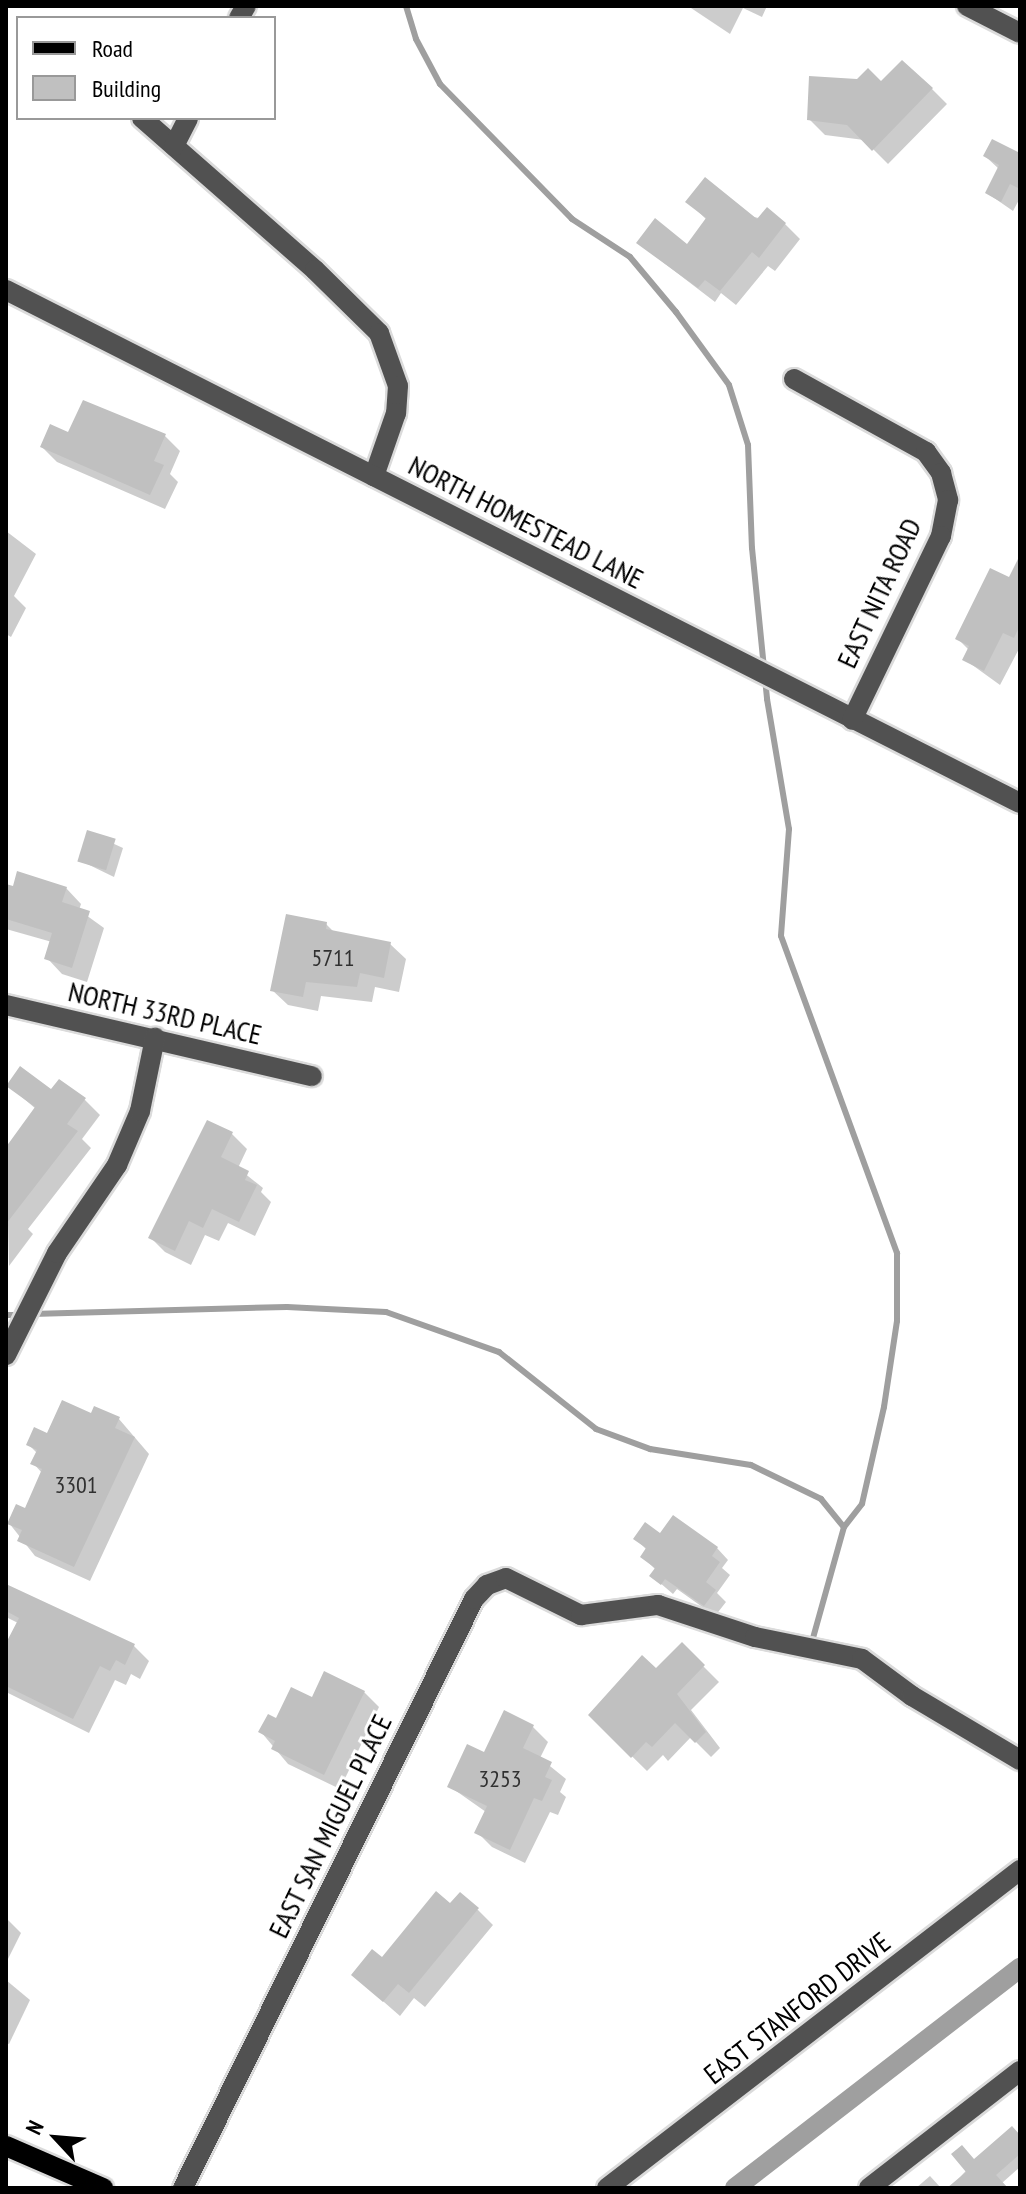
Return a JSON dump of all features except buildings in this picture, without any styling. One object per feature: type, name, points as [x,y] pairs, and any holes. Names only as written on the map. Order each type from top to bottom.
[{"type":"main road","points":[[6,2146],[103,2188]]},
{"type":"street","points":[[967,6],[1020,33]]},
{"type":"street","points":[[144,120],[379,333],[398,386],[396,413],[374,476]]},
{"type":"street","points":[[174,146],[187,120]]},
{"type":"street","name":"NORTH HOMESTEAD LANE","points":[[6,290],[1020,803]]},
{"type":"street","name":"EAST NITA ROAD","points":[[794,379],[926,452],[941,473],[948,500],[941,536],[852,720]]},
{"type":"street","name":"NORTH 33RD PLACE","points":[[6,1005],[312,1076]]},
{"type":"street","points":[[6,1355],[57,1253],[117,1165],[140,1111],[155,1038]]},
{"type":"street","name":"EAST SAN MIGUEL PLACE","points":[[183,2188],[474,1599],[487,1585],[506,1578],[581,1615],[658,1605],[755,1637],[862,1659],[912,1696],[1020,1760]]},
{"type":"street","name":"EAST STANFORD DRIVE","points":[[607,2188],[1020,1870]]},
{"type":"street","points":[[869,2188],[1020,2071]]},
{"type":"waterway","points":[[406,6],[416,39],[440,84],[572,219],[630,257],[676,312],[729,385],[748,445],[752,548],[767,699],[789,829],[781,936],[897,1253],[897,1321],[884,1407],[862,1504],[844,1527],[813,1638]]},
{"type":"waterway","points":[[32,1314],[287,1307],[386,1312],[499,1352],[596,1429],[650,1449],[751,1465],[821,1499],[844,1527]]},
{"type":"waterway","points":[[6,1315],[21,1315]]},
{"type":"waterway","points":[[735,2188],[1020,1968]]}]
